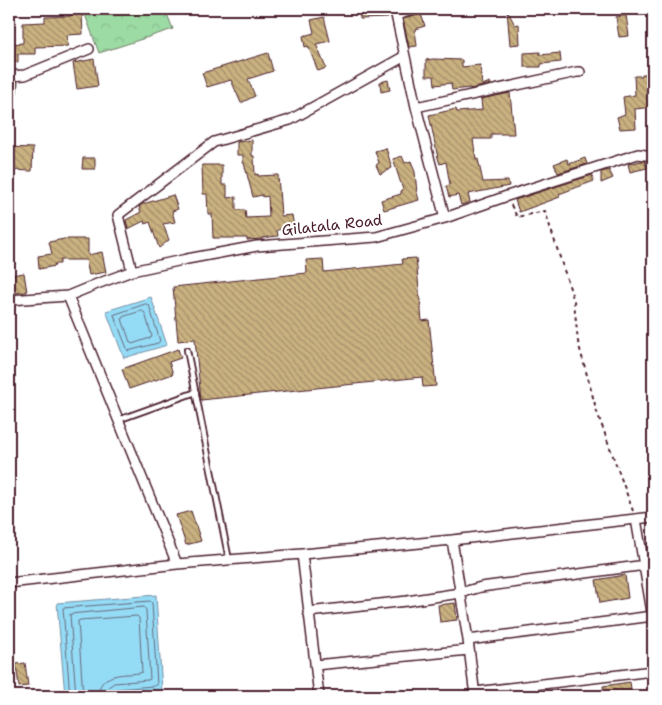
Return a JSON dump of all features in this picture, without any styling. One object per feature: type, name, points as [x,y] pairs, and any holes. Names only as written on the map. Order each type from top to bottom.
[{"type":"street","points":[[417,9],[396,15],[416,107],[445,218]]},
{"type":"street","points":[[9,76],[24,75],[89,49]]},
{"type":"street","points":[[132,272],[118,215],[214,142],[290,120],[405,56]]},
{"type":"street","points":[[416,107],[580,72]]},
{"type":"street","name":"Gilatala Road","points":[[9,300],[68,296],[132,272],[257,246],[376,236],[445,218],[638,154],[653,156]]},
{"type":"street","points":[[68,296],[177,564]]},
{"type":"street","points":[[9,583],[177,564],[452,540],[653,518]]},
{"type":"street","points":[[468,640],[653,617],[649,564],[636,519]]},
{"type":"street","points":[[452,540],[475,694],[653,672]]},
{"type":"street","points":[[302,554],[319,696]]},
{"type":"street","points":[[308,612],[408,601],[460,593],[481,587],[649,564]]},
{"type":"street","points":[[315,665],[469,650]]},
{"type":"lane","points":[[187,350],[229,560]]},
{"type":"lane","points":[[118,420],[196,392]]},
{"type":"path","points":[[507,196],[516,217],[544,211],[574,301],[578,342],[597,412],[636,519]]},
{"type":"green space","points":[[83,9],[165,9],[173,29],[99,53]]},
{"type":"water","points":[[151,297],[167,345],[124,358],[106,311]]},
{"type":"water","points":[[156,595],[162,691],[65,696],[57,603]]},
{"type":"building","points":[[359,9],[388,9],[388,18],[360,19]]},
{"type":"building","points":[[507,10],[515,25],[519,24],[520,44],[510,45]]},
{"type":"building","points":[[82,14],[83,34],[67,35],[68,46],[35,47],[35,54],[18,54],[18,62],[9,62],[9,44],[23,43],[23,23],[45,22],[45,17]]},
{"type":"building","points":[[421,14],[425,26],[415,29],[417,46],[409,47],[403,19]]},
{"type":"building","points":[[626,15],[629,36],[619,37],[616,17]]},
{"type":"building","points":[[324,17],[330,41],[316,44],[326,68],[318,71],[308,46],[305,47],[303,36],[314,33],[311,20]]},
{"type":"building","points":[[540,52],[540,55],[560,53],[561,62],[541,64],[541,67],[524,67],[524,53]]},
{"type":"building","points":[[268,53],[273,71],[248,79],[255,96],[241,103],[231,80],[207,87],[202,73]]},
{"type":"building","points":[[94,59],[98,86],[77,89],[73,63]]},
{"type":"building","points":[[426,60],[462,60],[462,67],[480,65],[482,85],[490,82],[491,84],[470,89],[452,90],[451,83],[435,85],[434,76],[426,76]]},
{"type":"building","points":[[642,74],[652,74],[653,107],[635,109],[636,128],[620,129],[617,117],[625,114],[623,97],[635,95],[634,76],[642,76]]},
{"type":"building","points":[[388,80],[390,90],[381,92],[380,82]]},
{"type":"building","points":[[9,82],[18,82],[17,93],[9,93]]},
{"type":"building","points":[[510,93],[514,134],[491,134],[491,139],[473,139],[476,160],[478,159],[483,182],[508,181],[509,186],[468,194],[470,202],[461,205],[458,195],[449,197],[446,186],[450,185],[446,162],[440,164],[429,115],[456,109],[457,112],[482,110],[481,99]]},
{"type":"building","points":[[252,140],[255,175],[278,175],[281,216],[292,215],[294,228],[277,230],[278,236],[262,239],[213,238],[212,214],[208,214],[207,194],[203,194],[202,165],[222,165],[222,185],[227,185],[227,198],[236,197],[236,210],[245,210],[246,218],[269,217],[268,196],[253,197],[243,163],[243,155],[237,155],[237,142]]},
{"type":"building","points":[[9,147],[33,148],[32,171],[9,170]]},
{"type":"building","points":[[386,148],[392,168],[380,174],[376,165],[379,163],[375,151]]},
{"type":"building","points":[[402,156],[405,163],[411,161],[415,172],[419,200],[384,210],[381,200],[401,194],[403,190],[393,159]]},
{"type":"building","points":[[83,158],[95,158],[95,169],[82,169]]},
{"type":"building","points":[[585,158],[587,164],[558,173],[554,164],[567,159],[569,164]]},
{"type":"building","points":[[645,161],[647,168],[630,172],[628,164]]},
{"type":"building","points":[[609,170],[613,178],[601,183],[601,172]]},
{"type":"building","points":[[592,175],[594,181],[559,194],[560,197],[519,212],[515,200]]},
{"type":"building","points":[[173,195],[178,209],[172,211],[175,222],[163,224],[169,240],[159,248],[150,222],[145,224],[144,221],[128,229],[126,220],[141,212],[139,207]]},
{"type":"building","points":[[64,239],[88,239],[88,255],[102,252],[106,272],[89,275],[86,260],[60,260],[60,264],[39,269],[38,256],[52,254],[49,242]]},
{"type":"building","points":[[416,258],[422,321],[429,320],[436,386],[423,387],[422,377],[201,400],[195,339],[178,341],[173,287],[307,273],[306,260],[323,259],[324,272],[403,264],[402,259]]},
{"type":"building","points":[[24,273],[27,292],[14,293],[11,275]]},
{"type":"building","points":[[178,349],[181,358],[169,362],[173,374],[129,389],[122,369]]},
{"type":"building","points":[[191,511],[201,541],[186,545],[176,515]]},
{"type":"building","points":[[625,575],[628,598],[600,603],[596,580]]},
{"type":"building","points":[[455,603],[457,620],[440,622],[438,605]]},
{"type":"building","points":[[25,663],[28,686],[19,687],[16,664]]},
{"type":"building","points":[[630,682],[632,696],[604,696],[603,686]]}]
